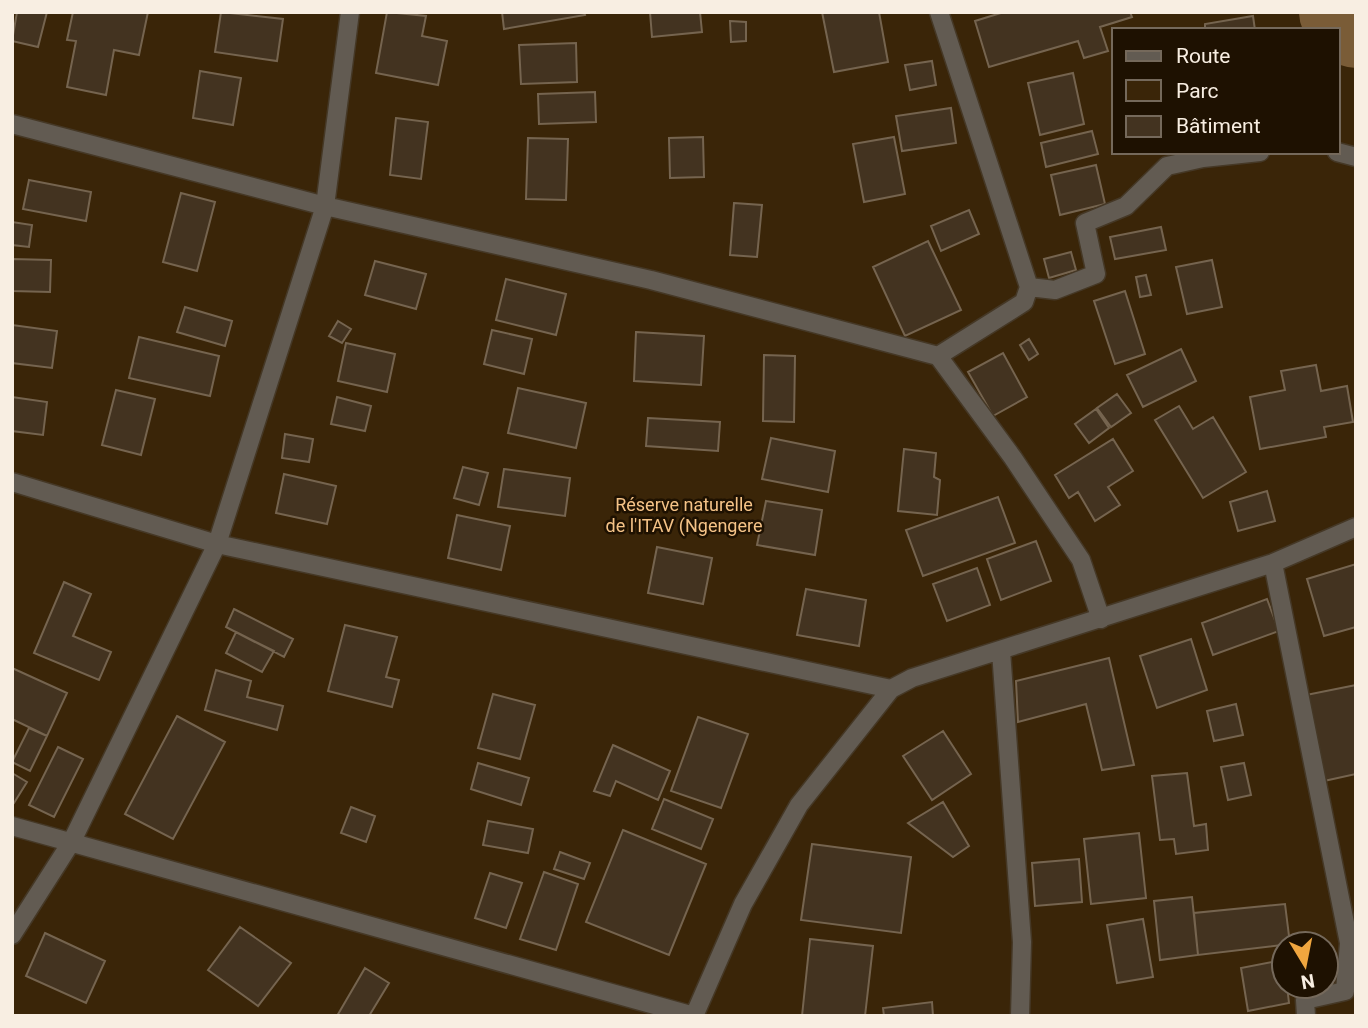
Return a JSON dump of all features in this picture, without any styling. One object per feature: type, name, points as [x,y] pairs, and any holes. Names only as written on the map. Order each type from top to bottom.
[{"type":"street","points":[[12,935],[72,841],[217,544],[325,206],[349,12]]},
{"type":"street","points":[[938,356],[1024,302],[1030,287],[939,12]]},
{"type":"street","points":[[12,124],[325,206],[651,280],[938,356],[1013,458],[1081,560],[1101,619]]},
{"type":"street","points":[[1030,287],[1055,290],[1096,274],[1085,223],[1126,206],[1167,166],[1240,154]]},
{"type":"street","points":[[12,482],[217,544],[891,689]]},
{"type":"street","points":[[12,825],[694,1016],[743,905],[799,805],[891,689],[912,678],[1273,563],[1356,527]]},
{"type":"street","points":[[1273,563],[1349,943],[1345,991],[1304,1000],[1306,1016]]},
{"type":"street","points":[[1001,651],[1022,942],[1020,1016]]},
{"type":"green space","name":"Réserve naturelle de l'ITAV (Ngengere","points":[[12,12],[1356,12],[1356,1016],[12,1016]]},
{"type":"building","points":[[17,12],[47,12],[38,47],[12,41]]},
{"type":"building","points":[[73,12],[148,12],[139,55],[114,50],[106,95],[67,87],[76,41],[67,40]]},
{"type":"building","points":[[221,12],[283,19],[277,61],[215,52]]},
{"type":"building","points":[[387,12],[426,16],[422,36],[447,41],[438,85],[376,73]]},
{"type":"building","points":[[502,12],[584,12],[585,15],[504,29]]},
{"type":"building","points":[[650,12],[700,12],[702,32],[652,37]]},
{"type":"building","points":[[822,12],[879,12],[888,62],[834,72]]},
{"type":"building","points":[[1004,12],[1130,12],[1132,17],[1100,27],[1108,51],[1084,58],[1078,41],[989,67],[975,21]]},
{"type":"building","points":[[1253,16],[1255,28],[1205,28],[1205,24]]},
{"type":"building","points":[[730,21],[746,22],[746,41],[731,42]]},
{"type":"building","points":[[576,43],[577,82],[521,84],[519,45]]},
{"type":"building","points":[[932,61],[936,85],[910,90],[905,65]]},
{"type":"building","points":[[200,71],[241,78],[233,125],[193,118]]},
{"type":"building","points":[[1073,73],[1084,124],[1040,135],[1028,83]]},
{"type":"building","points":[[595,92],[596,122],[539,124],[538,94]]},
{"type":"building","points":[[951,108],[956,143],[902,151],[896,116]]},
{"type":"building","points":[[396,118],[428,122],[421,179],[390,175]]},
{"type":"building","points":[[1092,131],[1098,154],[1046,167],[1041,143]]},
{"type":"building","points":[[703,137],[704,177],[670,178],[669,138]]},
{"type":"building","points":[[894,137],[905,194],[864,202],[853,144]]},
{"type":"building","points":[[528,138],[568,139],[566,200],[526,199]]},
{"type":"building","points":[[1096,165],[1105,204],[1060,215],[1051,175]]},
{"type":"building","points":[[29,180],[91,192],[86,221],[23,209]]},
{"type":"building","points":[[181,193],[215,202],[197,271],[163,262]]},
{"type":"building","points":[[734,203],[762,205],[757,257],[730,255]]},
{"type":"building","points":[[969,210],[979,234],[941,251],[931,226]]},
{"type":"building","points":[[12,222],[32,225],[29,247],[12,245]]},
{"type":"building","points":[[1161,227],[1166,250],[1115,259],[1110,237]]},
{"type":"building","points":[[928,241],[961,310],[905,336],[873,267]]},
{"type":"building","points":[[1071,252],[1076,270],[1049,278],[1044,259]]},
{"type":"building","points":[[12,259],[51,260],[50,292],[12,291]]},
{"type":"building","points":[[1212,260],[1222,307],[1187,314],[1176,267]]},
{"type":"building","points":[[375,261],[426,274],[416,309],[365,295]]},
{"type":"building","points":[[1146,275],[1151,295],[1140,297],[1136,277]]},
{"type":"building","points":[[506,279],[566,294],[556,335],[496,320]]},
{"type":"building","points":[[1125,291],[1145,354],[1115,364],[1094,301]]},
{"type":"building","points":[[185,307],[232,321],[225,346],[177,332]]},
{"type":"building","points":[[338,321],[351,329],[342,343],[329,336]]},
{"type":"building","points":[[12,325],[57,331],[52,368],[12,363]]},
{"type":"building","points":[[492,330],[532,339],[524,374],[484,364]]},
{"type":"building","points":[[636,332],[704,336],[701,385],[634,381]]},
{"type":"building","points":[[139,337],[219,356],[210,396],[129,378]]},
{"type":"building","points":[[1029,339],[1038,354],[1029,360],[1020,345]]},
{"type":"building","points":[[346,343],[395,354],[387,392],[338,381]]},
{"type":"building","points":[[1181,349],[1196,381],[1143,407],[1127,375]]},
{"type":"building","points":[[1003,353],[1027,397],[993,416],[968,372]]},
{"type":"building","points":[[764,355],[795,356],[794,422],[763,421]]},
{"type":"building","points":[[1316,365],[1321,391],[1347,386],[1353,422],[1324,427],[1326,437],[1260,449],[1250,397],[1285,390],[1281,371]]},
{"type":"building","points":[[518,388],[586,403],[576,448],[508,433]]},
{"type":"building","points":[[116,390],[155,399],[141,455],[102,445]]},
{"type":"building","points":[[1117,394],[1131,413],[1111,427],[1097,408]]},
{"type":"building","points":[[12,397],[47,402],[43,435],[12,431]]},
{"type":"building","points":[[337,397],[371,406],[365,431],[331,424]]},
{"type":"building","points":[[1179,406],[1193,429],[1213,417],[1246,472],[1203,498],[1155,420]]},
{"type":"building","points":[[1096,409],[1109,428],[1089,443],[1075,424]]},
{"type":"building","points":[[648,418],[720,422],[718,451],[646,446]]},
{"type":"building","points":[[285,434],[313,439],[309,462],[282,458]]},
{"type":"building","points":[[771,438],[835,451],[828,492],[762,479]]},
{"type":"building","points":[[1113,439],[1133,471],[1108,487],[1120,505],[1095,521],[1078,492],[1069,498],[1055,475]]},
{"type":"building","points":[[904,449],[936,453],[934,477],[940,480],[937,515],[898,511]]},
{"type":"building","points":[[463,467],[488,473],[479,505],[454,498]]},
{"type":"building","points":[[504,469],[570,478],[565,516],[498,507]]},
{"type":"building","points":[[284,474],[336,486],[327,524],[276,513]]},
{"type":"building","points":[[1267,491],[1275,521],[1238,531],[1230,502]]},
{"type":"building","points":[[998,497],[1015,543],[923,576],[906,530]]},
{"type":"building","points":[[766,501],[822,510],[815,555],[757,545]]},
{"type":"building","points":[[457,515],[510,526],[501,570],[448,558]]},
{"type":"building","points":[[1036,541],[1051,581],[1001,600],[987,559]]},
{"type":"building","points":[[657,547],[712,558],[703,604],[648,593]]},
{"type":"building","points":[[1356,564],[1356,627],[1324,636],[1307,579]]},
{"type":"building","points":[[977,568],[990,605],[947,621],[933,584]]},
{"type":"building","points":[[64,582],[91,594],[73,636],[111,652],[99,680],[34,653]]},
{"type":"building","points":[[806,589],[866,600],[859,646],[797,635]]},
{"type":"building","points":[[1267,599],[1279,631],[1213,655],[1202,623]]},
{"type":"building","points":[[234,609],[293,639],[284,657],[226,627]]},
{"type":"building","points":[[345,625],[397,637],[386,677],[399,680],[392,707],[328,691]]},
{"type":"building","points":[[236,632],[274,651],[262,672],[226,653]]},
{"type":"building","points":[[1191,639],[1207,690],[1157,708],[1140,656]]},
{"type":"building","points":[[1109,658],[1134,765],[1102,770],[1086,704],[1018,722],[1016,681]]},
{"type":"building","points":[[12,668],[67,693],[47,736],[12,719]]},
{"type":"building","points":[[216,670],[251,681],[247,697],[283,706],[277,730],[205,710]]},
{"type":"building","points":[[1356,685],[1356,774],[1324,781],[1306,695]]},
{"type":"building","points":[[493,694],[535,705],[520,759],[478,748]]},
{"type":"building","points":[[1236,704],[1243,735],[1214,741],[1207,711]]},
{"type":"building","points":[[177,716],[225,742],[173,839],[125,814]]},
{"type":"building","points":[[698,717],[748,734],[721,808],[671,791]]},
{"type":"building","points":[[29,728],[47,736],[30,771],[12,762]]},
{"type":"building","points":[[943,731],[971,774],[932,800],[903,756]]},
{"type":"building","points":[[613,745],[670,771],[658,800],[616,781],[610,796],[594,791]]},
{"type":"building","points":[[58,747],[83,759],[54,817],[29,805]]},
{"type":"building","points":[[478,763],[529,778],[521,805],[471,789]]},
{"type":"building","points":[[1244,763],[1251,795],[1228,800],[1221,767]]},
{"type":"building","points":[[12,773],[27,782],[14,803],[12,802]]},
{"type":"building","points":[[1187,773],[1194,826],[1206,824],[1208,850],[1176,854],[1174,839],[1160,840],[1152,776]]},
{"type":"building","points":[[664,799],[713,819],[701,849],[652,829]]},
{"type":"building","points":[[943,802],[969,846],[953,857],[908,823]]},
{"type":"building","points":[[351,807],[375,816],[366,842],[341,833]]},
{"type":"building","points":[[488,821],[533,829],[528,853],[483,845]]},
{"type":"building","points":[[623,830],[706,864],[669,955],[586,922]]},
{"type":"building","points":[[1139,833],[1146,898],[1091,904],[1084,839]]},
{"type":"building","points":[[812,844],[911,857],[901,933],[801,920]]},
{"type":"building","points":[[560,852],[590,863],[584,879],[554,869]]},
{"type":"building","points":[[1079,859],[1082,902],[1035,906],[1032,863]]},
{"type":"building","points":[[544,872],[578,884],[556,950],[520,939]]},
{"type":"building","points":[[490,873],[522,883],[506,928],[475,918]]},
{"type":"building","points":[[1192,897],[1198,955],[1160,960],[1154,901]]},
{"type":"building","points":[[1285,904],[1288,930],[1270,930],[1270,946],[1198,955],[1194,913]]},
{"type":"building","points":[[1143,919],[1153,977],[1117,983],[1107,925]]},
{"type":"building","points":[[240,927],[291,963],[258,1006],[208,970]]},
{"type":"building","points":[[45,933],[105,961],[86,1003],[26,976]]},
{"type":"building","points":[[810,939],[873,946],[865,1016],[802,1016]]},
{"type":"building","points":[[1270,962],[1270,1000],[1289,1000],[1289,1003],[1248,1011],[1241,968]]},
{"type":"building","points":[[365,968],[389,983],[369,1016],[337,1016]]},
{"type":"building","points":[[932,1002],[933,1016],[884,1016],[883,1008]]},
{"type":"waterway","points":[[1341,12],[1356,26]]}]
